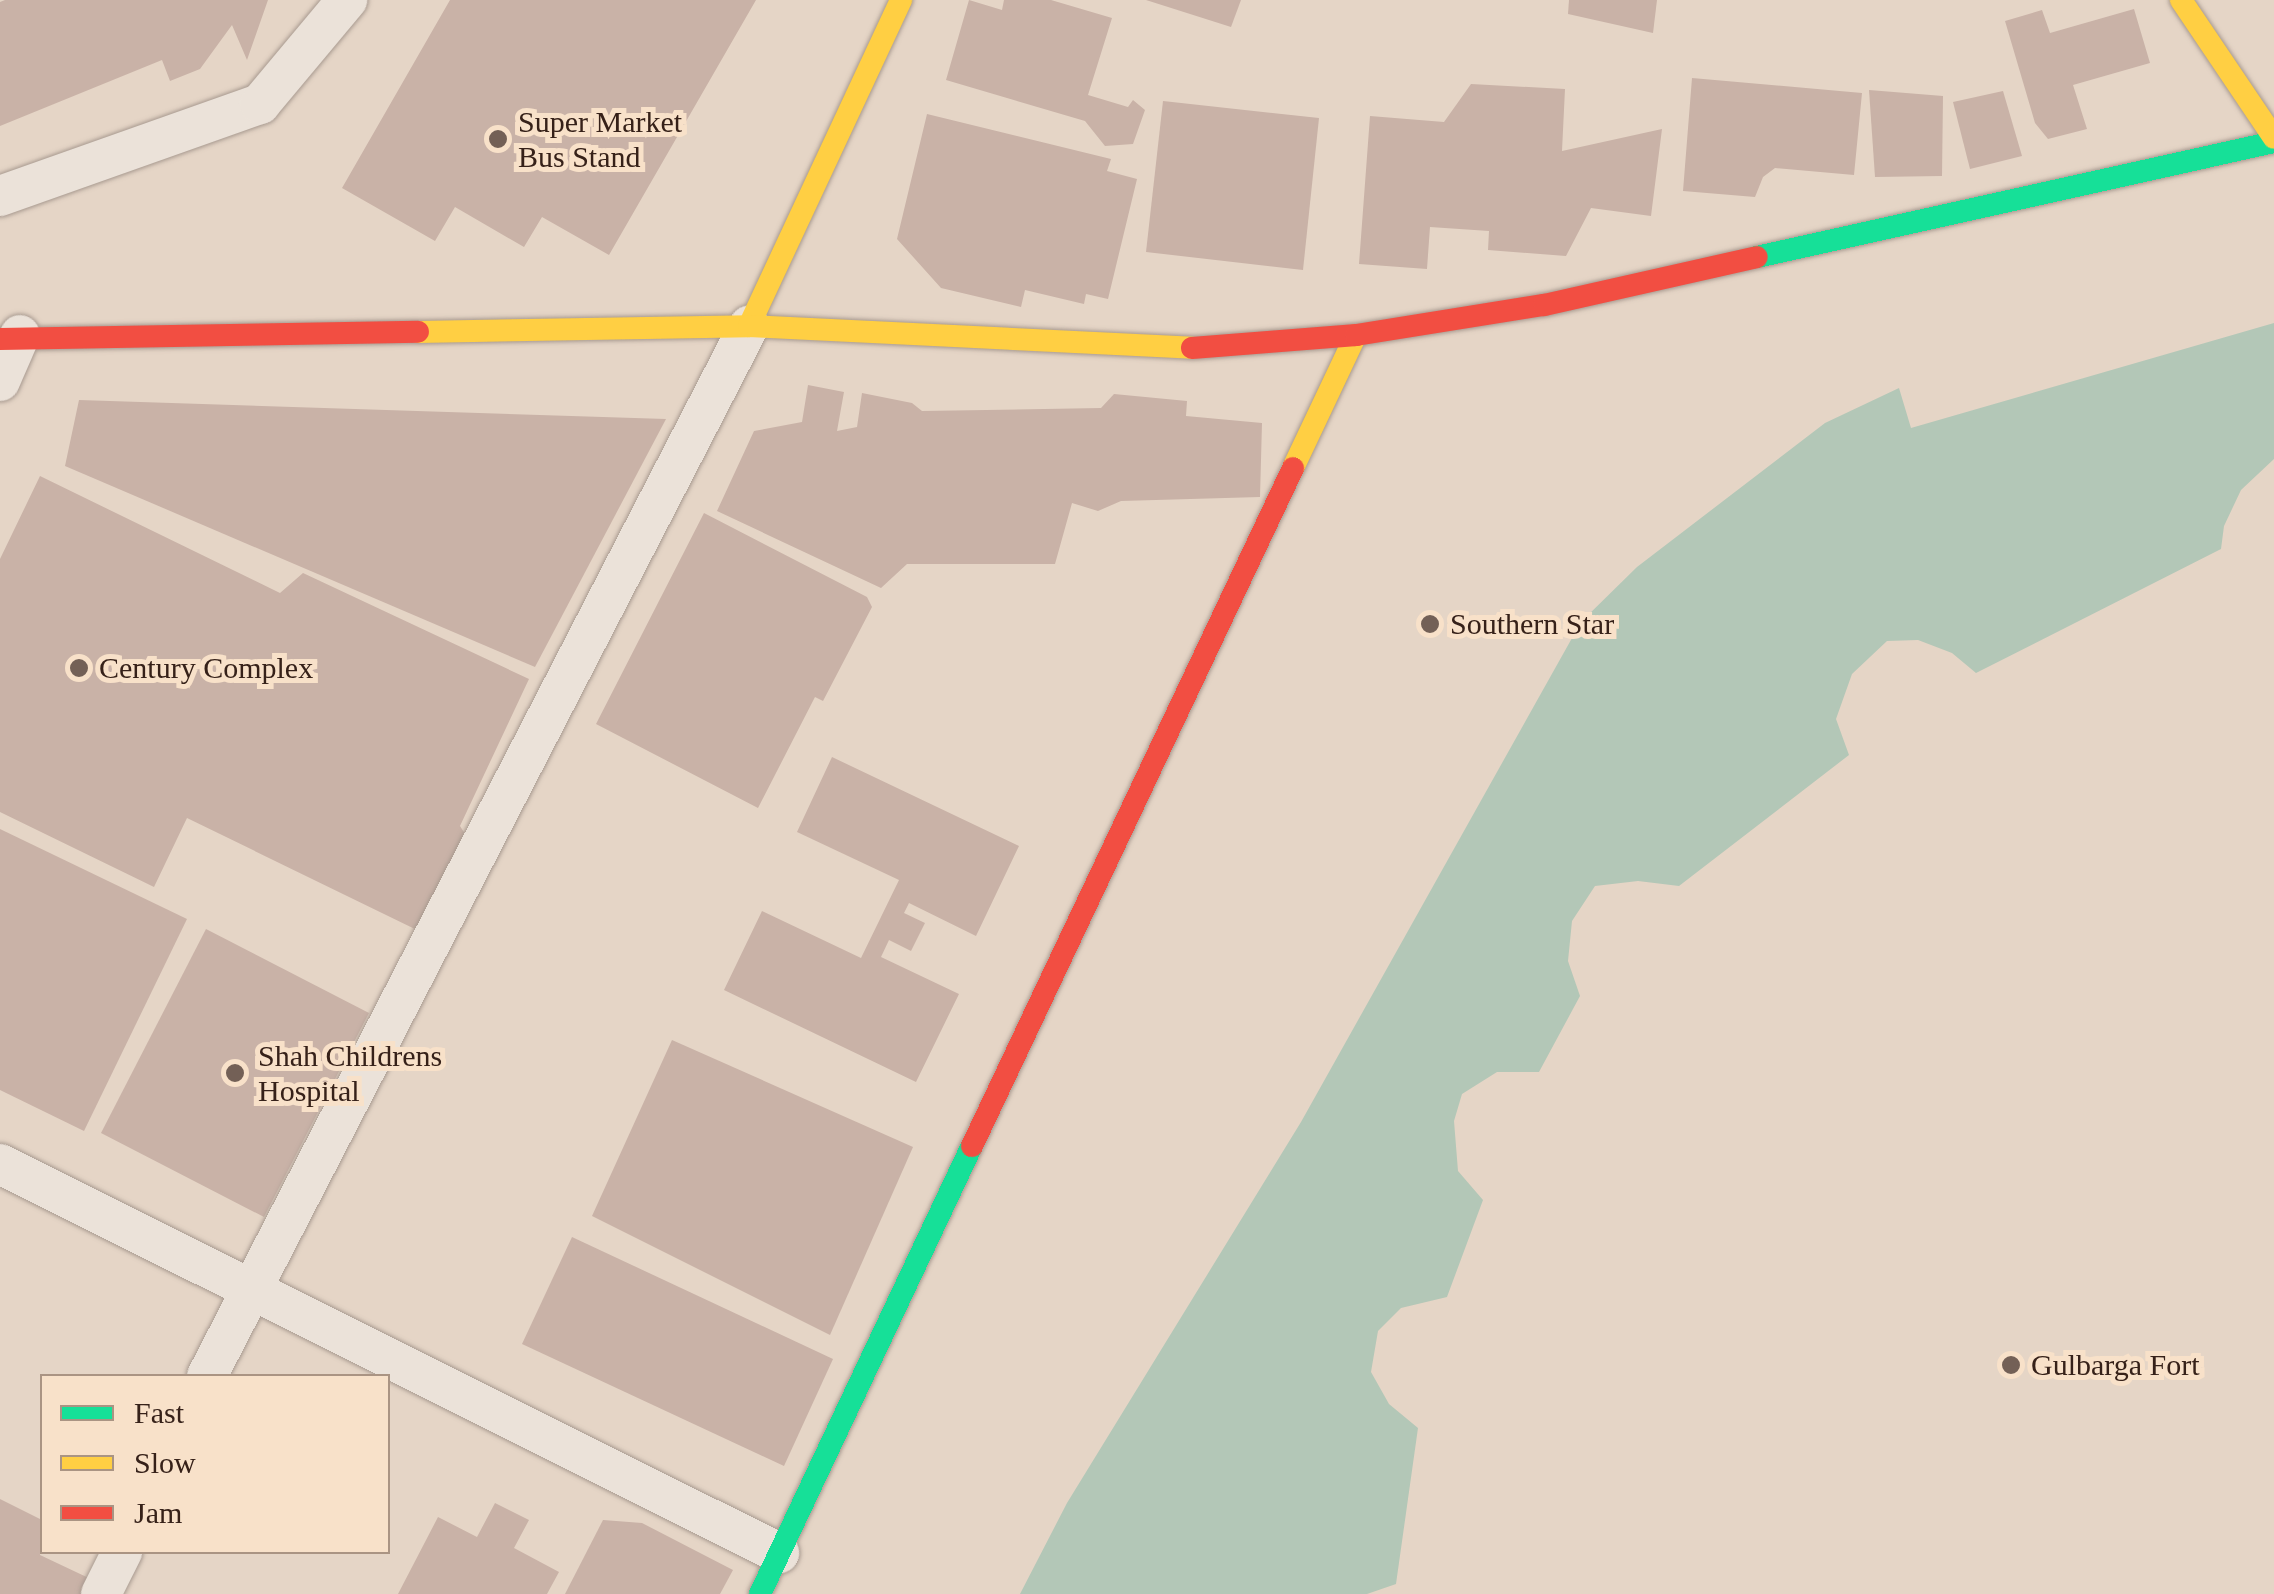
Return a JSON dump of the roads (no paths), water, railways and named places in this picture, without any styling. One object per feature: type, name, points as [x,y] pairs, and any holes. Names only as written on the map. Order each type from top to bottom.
[{"type":"main road","points":[[749,326],[901,0]]},
{"type":"main road","points":[[10,337],[749,326],[1215,349],[1356,336],[1544,305],[2274,140],[2182,0]]},
{"type":"main road","points":[[760,1594],[1356,336]]},
{"type":"street","points":[[0,196],[260,104],[348,0]]},
{"type":"street","points":[[208,1374],[749,326]]},
{"type":"street","points":[[0,380],[10,337]]},
{"type":"street","points":[[0,1164],[779,1552]]},
{"type":"street","points":[[102,1594],[121,1554]]},
{"type":"place","name":"Super Market Bus Stand","points":[[498,139]]},
{"type":"place","name":"Southern Star","points":[[1430,624]]},
{"type":"place","name":"Century Complex","points":[[79,668]]},
{"type":"place","name":"Shah Childrens Hospital","points":[[235,1073]]},
{"type":"place","name":"Gulbarga Fort","points":[[2011,1365]]}]
